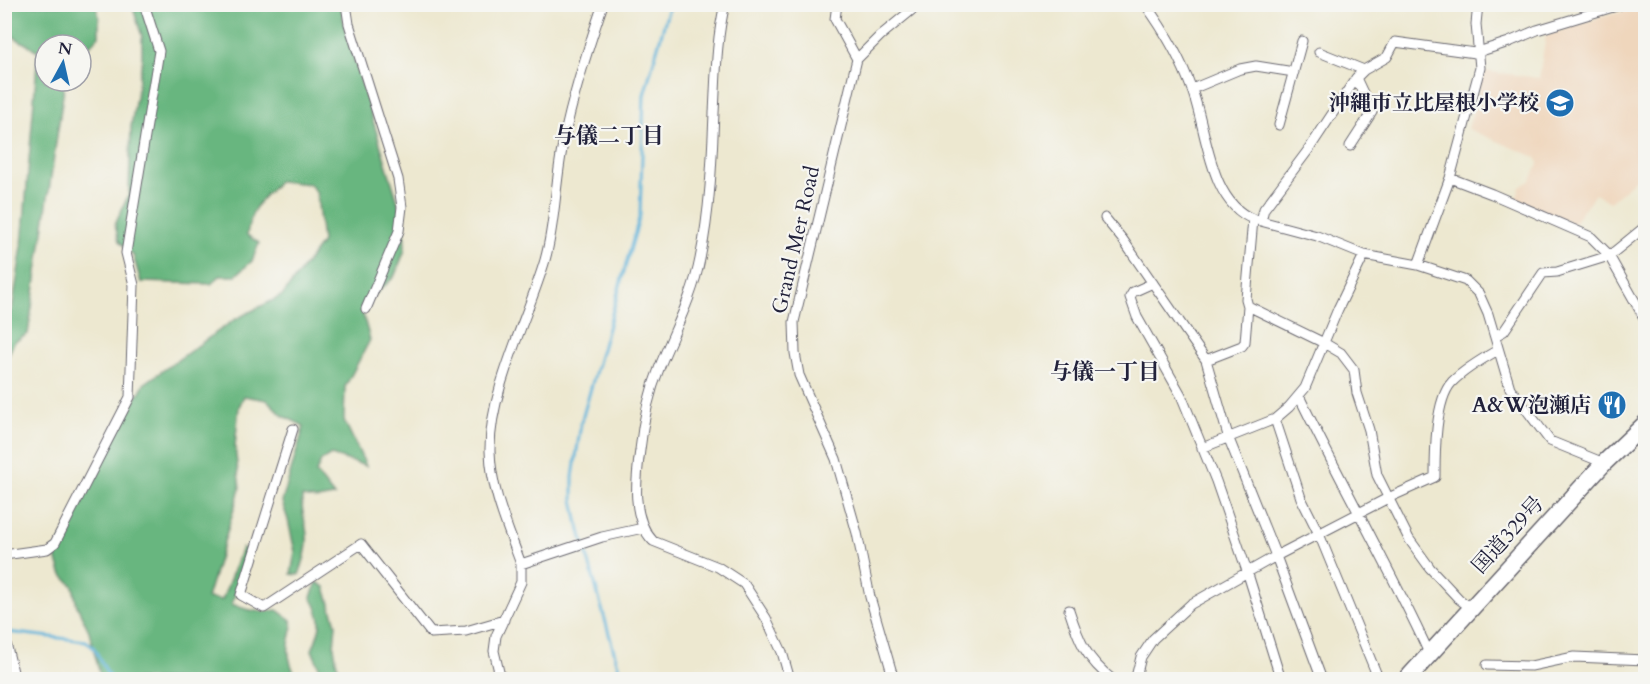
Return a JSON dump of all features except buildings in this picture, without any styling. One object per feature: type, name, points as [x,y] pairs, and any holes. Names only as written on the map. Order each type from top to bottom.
[{"type":"highway","name":"国道329号","points":[[1406,680],[1604,463],[1646,423]]},
{"type":"street","points":[[4,555],[47,549],[55,543],[130,397],[134,285],[126,253],[159,51],[144,4]]},
{"type":"street","points":[[346,4],[349,24],[398,179],[402,207],[399,231],[366,309]]},
{"type":"street","points":[[501,680],[494,651],[496,636],[521,582],[521,564],[500,508],[491,471],[490,448],[495,408],[545,260],[563,140],[603,4]]},
{"type":"street","points":[[725,4],[716,63],[712,159],[700,260],[688,298],[659,368],[643,424],[638,470],[638,515],[643,528],[653,541],[718,567],[744,584],[782,652],[790,680]]},
{"type":"street","points":[[837,4],[835,19],[857,59],[880,36],[919,4]]},
{"type":"street","points":[[1145,4],[1164,30],[1192,89],[1219,187],[1230,203],[1245,216],[1257,220],[1317,236],[1364,255],[1418,265],[1466,281],[1479,294],[1488,314],[1510,388],[1550,441],[1604,463]]},
{"type":"street","points":[[1418,265],[1450,178],[1480,68],[1476,24],[1478,4]]},
{"type":"street","points":[[1206,360],[1242,346],[1245,342],[1248,306],[1246,299],[1257,220],[1309,149],[1356,78],[1364,70],[1387,57],[1395,42],[1475,53],[1537,30],[1623,4]]},
{"type":"street","points":[[1279,125],[1302,41]]},
{"type":"street","points":[[1319,52],[1364,70]]},
{"type":"street","name":"Grand Mer Road","points":[[857,59],[802,282],[794,322],[795,353],[799,375],[836,459],[857,533],[870,597],[894,680]]},
{"type":"street","points":[[1192,89],[1240,69],[1256,66],[1294,72]]},
{"type":"street","points":[[1350,146],[1372,112],[1356,78]]},
{"type":"street","points":[[1450,178],[1591,237],[1609,256],[1646,321]]},
{"type":"street","points":[[1105,218],[1206,360],[1229,439],[1322,680]]},
{"type":"street","points":[[1495,336],[1504,331],[1542,273],[1557,272],[1609,256],[1646,226]]},
{"type":"street","points":[[1202,448],[1275,419],[1299,396],[1305,388],[1338,309],[1364,255]]},
{"type":"street","points":[[1153,283],[1133,292],[1130,297],[1137,317],[1181,395],[1202,448],[1247,572],[1281,680]]},
{"type":"street","points":[[1248,306],[1341,353],[1354,370],[1357,393],[1369,430],[1377,475],[1388,498],[1409,539],[1430,568],[1459,599],[1472,609]]},
{"type":"street","points":[[1132,680],[1136,677],[1142,657],[1153,639],[1191,604],[1276,556],[1388,498],[1436,477],[1435,447],[1440,411],[1450,384],[1475,363],[1498,350]]},
{"type":"street","points":[[1299,396],[1337,474],[1400,591],[1429,653]]},
{"type":"street","points":[[1275,419],[1301,498],[1319,534],[1379,680]]},
{"type":"street","points":[[293,429],[241,595],[264,608],[361,544],[431,633],[466,631],[504,620]]},
{"type":"street","points":[[521,564],[602,537],[643,528]]},
{"type":"street","points":[[1069,610],[1077,634],[1088,654],[1097,667],[1113,680]]},
{"type":"street","points":[[4,635],[15,680]]},
{"type":"street","points":[[1487,665],[1531,666],[1574,657],[1646,660]]},
{"type":"shaded area","name":"沖縄市立比屋根小学校","points":[[1645,6],[1645,171],[1610,202],[1595,194],[1573,224],[1516,200],[1520,187],[1531,180],[1539,162],[1535,157],[1468,129],[1484,71],[1539,78],[1546,36],[1601,17]]},
{"type":"green space","points":[[9,5],[96,5],[99,36],[93,42],[93,33],[33,33],[33,48],[7,33]]},
{"type":"green space","points":[[132,5],[341,5],[345,29],[404,222],[405,250],[394,277],[361,307],[370,340],[345,387],[344,420],[366,466],[331,455],[321,461],[316,473],[334,496],[317,499],[302,497],[307,541],[299,575],[291,574],[295,552],[282,502],[304,426],[283,416],[267,400],[244,396],[239,407],[235,447],[240,489],[207,598],[222,600],[242,548],[248,550],[232,604],[254,611],[277,610],[291,620],[289,654],[297,679],[101,679],[89,631],[77,606],[73,586],[61,573],[55,554],[90,482],[144,384],[234,320],[283,295],[322,242],[317,194],[310,184],[279,181],[254,211],[247,235],[259,243],[252,261],[235,276],[220,276],[211,284],[141,282],[133,255],[119,241],[115,225],[129,194],[131,127],[142,60],[142,36]]},
{"type":"green space","points":[[35,93],[63,93],[28,334],[14,342],[5,363],[5,329],[13,305],[22,246]]},
{"type":"green space","points":[[317,582],[325,587],[336,624],[334,647],[337,665],[348,679],[324,679],[312,650],[320,623],[311,597]]},
{"type":"waterway","points":[[622,680],[577,520],[573,499],[573,477],[581,423],[640,215],[644,95],[670,4]]},
{"type":"waterway","points":[[7,632],[86,641],[94,648],[111,680]]},
{"type":"place","name":"沖縄市立比屋根小学校","points":[[1560,103]]},
{"type":"place","name":"A&W泡瀬店","points":[[1612,405]]},
{"type":"district","name":"与儀二丁目","points":[[609,136]]},
{"type":"district","name":"与儀一丁目","points":[[1105,372]]}]
